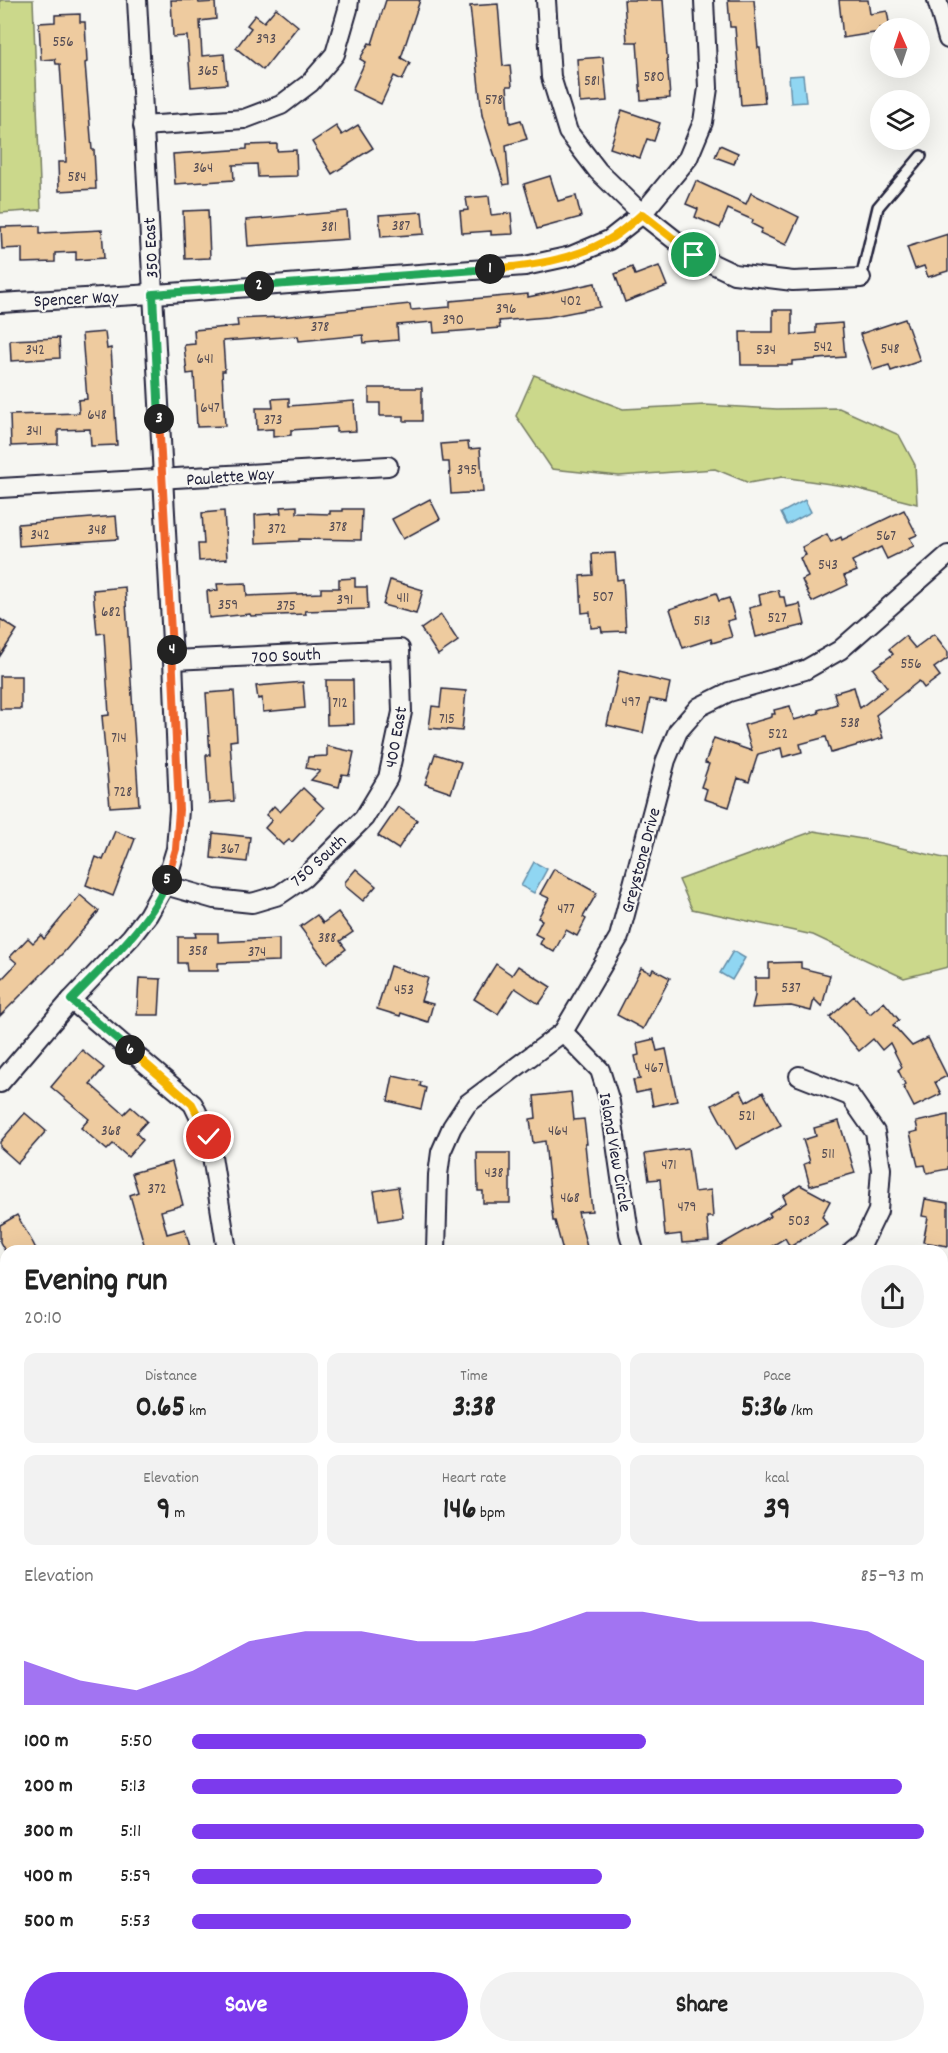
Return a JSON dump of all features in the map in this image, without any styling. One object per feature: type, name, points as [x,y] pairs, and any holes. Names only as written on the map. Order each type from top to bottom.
[{"type":"street","name":"350 East","points":[[0,1083],[148,915],[165,885],[176,849],[179,810],[173,660],[137,0]]},
{"type":"street","points":[[143,126],[244,119],[281,105],[310,83],[335,54],[349,0]]},
{"type":"street","points":[[546,0],[551,77],[568,132],[598,171],[642,214],[694,255],[734,274],[793,281],[861,278]]},
{"type":"street","name":"Spencer Way","points":[[0,303],[525,266],[571,256],[609,240],[642,214],[688,158],[703,122],[708,88],[704,0]]},
{"type":"street","points":[[938,0],[948,39]]},
{"type":"street","name":"Paulette Way","points":[[0,488],[388,466]]},
{"type":"street","name":"Greystone Drive","points":[[436,1245],[439,1163],[441,1152],[452,1127],[467,1104],[563,1032],[619,938],[666,760],[678,731],[699,707],[729,692],[805,670],[840,650],[948,555]]},
{"type":"street","name":"700 South","points":[[173,660],[400,650]]},
{"type":"street","name":"400 East","points":[[364,818],[388,778],[402,712],[400,650]]},
{"type":"street","name":"750 South","points":[[165,885],[214,899],[252,903],[279,895],[304,878],[364,818]]},
{"type":"street","points":[[71,1000],[192,1104],[209,1137],[226,1245]]},
{"type":"street","name":"Island View Circle","points":[[563,1032],[600,1070],[610,1102],[632,1245]]},
{"type":"street","points":[[799,1076],[850,1096],[875,1132],[881,1169],[878,1211],[859,1245]]},
{"type":"lane","points":[[861,278],[878,207],[921,156]]},
{"type":"green space","points":[[0,0],[33,0],[41,210],[0,213]]},
{"type":"green space","points":[[534,375],[623,409],[705,405],[777,409],[839,408],[899,435],[915,465],[917,504],[851,487],[782,477],[749,483],[715,469],[619,476],[552,469],[516,416]]},
{"type":"green space","points":[[814,831],[868,840],[948,859],[948,967],[904,978],[813,935],[692,909],[679,880]]},
{"type":"water","points":[[803,75],[806,102],[791,103],[789,76]]},
{"type":"water","points":[[805,500],[811,512],[787,525],[781,513]]},
{"type":"water","points":[[534,862],[547,869],[534,893],[521,886]]},
{"type":"water","points":[[733,951],[745,958],[732,980],[720,973]]},
{"type":"building","points":[[171,0],[215,2],[216,19],[200,21],[202,56],[224,54],[227,84],[191,87],[187,36],[173,37]]},
{"type":"building","points":[[386,0],[420,0],[401,58],[410,63],[402,80],[394,76],[381,104],[352,90],[365,62],[360,59],[369,43],[372,44]]},
{"type":"building","points":[[624,0],[663,0],[670,98],[641,100],[637,42],[627,42]]},
{"type":"building","points":[[728,0],[754,0],[765,103],[741,105],[735,27],[730,27]]},
{"type":"building","points":[[839,0],[868,0],[870,14],[887,11],[888,18],[870,18],[870,34],[843,38]]},
{"type":"building","points":[[498,4],[503,66],[510,65],[512,86],[507,86],[510,123],[521,120],[527,139],[506,145],[509,184],[504,185],[482,115],[470,6]]},
{"type":"building","points":[[276,8],[298,26],[263,70],[236,48],[251,28],[247,25],[255,15],[264,22]]},
{"type":"building","points":[[80,14],[80,22],[85,22],[87,62],[85,63],[96,189],[59,191],[58,162],[66,162],[60,64],[56,64],[55,59],[41,60],[39,23],[55,22],[55,15]]},
{"type":"building","points":[[603,57],[607,101],[580,103],[577,59]]},
{"type":"building","points":[[622,110],[660,123],[654,141],[647,139],[640,158],[610,148]]},
{"type":"building","points":[[358,125],[373,148],[332,174],[312,142],[336,126],[342,135]]},
{"type":"building","points":[[277,144],[277,151],[296,150],[297,176],[258,177],[257,164],[233,165],[234,180],[175,184],[173,154],[247,149],[247,145]]},
{"type":"building","points":[[720,145],[738,153],[734,164],[715,157]]},
{"type":"building","points":[[550,176],[558,201],[576,196],[581,217],[537,229],[524,184]]},
{"type":"building","points":[[696,181],[746,204],[751,193],[799,217],[786,245],[760,233],[762,229],[752,224],[753,220],[728,209],[720,228],[695,217],[698,209],[686,204]]},
{"type":"building","points":[[489,196],[491,215],[511,213],[513,234],[491,235],[491,231],[462,233],[460,211],[468,210],[466,198]]},
{"type":"building","points":[[208,210],[210,258],[185,259],[183,211]]},
{"type":"building","points":[[347,211],[349,239],[248,246],[246,220]]},
{"type":"building","points":[[422,212],[424,234],[381,237],[379,215]]},
{"type":"building","points":[[40,226],[40,233],[102,230],[104,258],[76,260],[76,252],[55,253],[55,262],[22,263],[22,248],[2,249],[1,227]]},
{"type":"building","points":[[948,234],[948,271],[928,277],[924,266],[915,269],[907,247]]},
{"type":"building","points":[[659,266],[667,286],[625,302],[615,274],[632,267],[635,275]]},
{"type":"building","points":[[595,283],[600,307],[548,317],[499,321],[500,328],[434,333],[433,322],[397,325],[398,340],[364,343],[363,335],[299,341],[298,336],[223,341],[225,426],[197,427],[194,373],[187,374],[184,345],[195,344],[194,330],[238,326],[237,319],[410,304],[411,310],[450,307],[450,301],[528,294],[528,297]]},
{"type":"building","points":[[773,310],[792,310],[792,335],[816,333],[816,325],[842,323],[845,357],[792,361],[792,365],[741,365],[740,332],[773,332]]},
{"type":"building","points":[[905,319],[920,361],[891,371],[889,365],[873,370],[860,334]]},
{"type":"building","points":[[105,332],[107,349],[111,348],[117,445],[91,446],[90,429],[58,430],[58,444],[11,446],[10,415],[79,413],[78,400],[87,399],[82,334]]},
{"type":"building","points":[[59,338],[60,358],[11,361],[10,340]]},
{"type":"building","points":[[369,388],[422,388],[422,421],[404,421],[404,416],[380,416],[380,403],[369,403]]},
{"type":"building","points":[[289,398],[289,406],[354,401],[356,431],[336,432],[336,427],[291,430],[291,435],[273,437],[273,429],[257,430],[256,408],[273,408],[272,399]]},
{"type":"building","points":[[468,442],[469,449],[480,448],[483,492],[451,494],[449,462],[443,462],[441,444]]},
{"type":"building","points":[[430,499],[440,519],[403,539],[392,519]]},
{"type":"building","points":[[297,506],[297,513],[330,514],[330,511],[362,509],[361,540],[299,539],[299,541],[256,543],[255,515],[281,513],[280,507]]},
{"type":"building","points":[[904,510],[917,535],[910,538],[914,546],[887,559],[881,547],[852,561],[857,571],[844,576],[848,585],[812,602],[802,580],[808,577],[800,558],[806,555],[802,547],[827,534],[831,542],[841,537],[842,540]]},
{"type":"building","points":[[224,511],[227,559],[199,561],[198,544],[204,544],[202,513]]},
{"type":"building","points":[[116,516],[118,539],[19,546],[18,524]]},
{"type":"building","points":[[615,553],[617,580],[623,579],[626,631],[602,632],[601,627],[591,628],[590,612],[582,613],[580,576],[593,575],[592,554]]},
{"type":"building","points":[[355,578],[355,587],[367,587],[368,609],[209,618],[207,591],[218,590],[217,584],[246,583],[247,596],[321,593],[321,588],[339,588],[339,579]]},
{"type":"building","points":[[390,580],[423,590],[416,614],[383,605]]},
{"type":"building","points":[[125,587],[139,805],[110,807],[102,716],[109,715],[104,633],[97,634],[93,590]]},
{"type":"building","points":[[778,590],[780,597],[784,597],[786,607],[800,604],[805,625],[756,637],[749,608],[761,605],[759,595]]},
{"type":"building","points":[[716,593],[719,601],[729,598],[735,619],[727,621],[732,637],[712,643],[711,639],[683,648],[670,609]]},
{"type":"building","points":[[441,615],[458,641],[438,655],[421,629]]},
{"type":"building","points":[[0,619],[17,630],[0,656]]},
{"type":"building","points":[[934,634],[948,652],[948,658],[934,668],[940,676],[924,688],[919,681],[876,715],[883,738],[831,753],[826,737],[800,744],[802,752],[783,757],[781,748],[758,754],[749,782],[738,778],[729,807],[704,799],[707,789],[701,787],[709,764],[705,763],[714,738],[752,751],[744,725],[772,717],[772,714],[775,714],[774,710],[790,706],[794,720],[819,713],[818,710],[837,704],[834,693],[854,687],[860,708],[887,687],[873,669],[893,654],[889,649],[905,636],[915,648]]},
{"type":"building","points":[[619,671],[670,683],[666,702],[650,699],[643,733],[607,725]]},
{"type":"building","points":[[0,676],[21,676],[21,709],[0,709]]},
{"type":"building","points":[[326,680],[353,680],[354,724],[327,725]]},
{"type":"building","points":[[303,682],[305,708],[263,712],[262,698],[258,699],[256,686]]},
{"type":"building","points":[[442,689],[466,691],[462,731],[429,728],[432,706],[440,707]]},
{"type":"building","points":[[234,691],[237,740],[230,741],[234,801],[209,803],[206,755],[210,755],[206,693]]},
{"type":"building","points":[[327,746],[354,752],[349,775],[342,774],[339,787],[311,780],[320,771],[306,768],[308,757],[327,756]]},
{"type":"building","points":[[435,754],[461,762],[451,793],[425,784]]},
{"type":"building","points":[[303,788],[324,808],[292,842],[289,840],[283,845],[265,828],[272,820],[266,815],[274,806],[280,812]]},
{"type":"building","points":[[398,807],[417,820],[398,849],[378,836]]},
{"type":"building","points":[[115,831],[135,839],[113,896],[86,885],[96,857],[103,860]]},
{"type":"building","points":[[213,833],[250,837],[247,862],[211,858]]},
{"type":"building","points":[[356,869],[376,886],[363,901],[345,886],[345,882]]},
{"type":"building","points":[[554,869],[597,893],[583,917],[586,919],[577,936],[566,930],[554,952],[540,944],[543,938],[535,934],[542,920],[538,918],[549,898],[540,894]]},
{"type":"building","points":[[80,895],[99,911],[64,952],[0,1016],[0,981],[17,963],[10,957],[28,938],[33,943],[41,935],[44,939]]},
{"type":"building","points":[[338,912],[353,932],[340,941],[346,949],[327,963],[300,927],[317,915],[323,923]]},
{"type":"building","points":[[195,933],[218,933],[218,942],[279,939],[279,961],[218,963],[218,971],[187,971],[186,963],[178,963],[178,937],[196,937]]},
{"type":"building","points":[[801,962],[801,968],[830,975],[822,1007],[814,999],[811,1011],[791,1006],[752,1008],[755,978],[769,978],[769,963]]},
{"type":"building","points":[[496,964],[512,975],[518,966],[551,987],[539,1004],[515,988],[498,1014],[474,999]]},
{"type":"building","points":[[390,966],[428,978],[421,1001],[433,1004],[428,1022],[401,1013],[400,1016],[377,1009]]},
{"type":"building","points":[[641,968],[651,973],[653,969],[670,978],[643,1029],[617,1015]]},
{"type":"building","points":[[139,978],[161,979],[159,1015],[137,1015]]},
{"type":"building","points":[[854,996],[870,1014],[884,1002],[899,1020],[893,1025],[912,1046],[928,1038],[947,1076],[935,1082],[941,1094],[914,1107],[903,1086],[905,1084],[898,1070],[902,1067],[890,1043],[882,1050],[873,1039],[859,1051],[830,1017]]},
{"type":"building","points":[[654,1039],[657,1051],[666,1049],[677,1101],[653,1106],[650,1090],[636,1093],[633,1080],[640,1079],[635,1056],[639,1055],[637,1043]]},
{"type":"building","points":[[82,1050],[104,1068],[90,1084],[124,1114],[131,1107],[147,1121],[136,1133],[143,1140],[128,1157],[113,1144],[107,1150],[81,1128],[89,1119],[51,1087]]},
{"type":"building","points":[[393,1076],[421,1082],[420,1086],[426,1088],[421,1109],[388,1101]]},
{"type":"building","points":[[740,1090],[746,1102],[763,1092],[781,1125],[736,1149],[712,1105]]},
{"type":"building","points":[[571,1092],[574,1120],[584,1119],[592,1211],[578,1212],[586,1245],[561,1245],[555,1221],[553,1221],[545,1141],[533,1143],[530,1119],[536,1118],[534,1096]]},
{"type":"building","points":[[25,1113],[46,1131],[18,1163],[0,1147],[0,1142]]},
{"type":"building","points":[[948,1115],[948,1169],[927,1173],[925,1165],[918,1166],[910,1133],[918,1131],[916,1122]]},
{"type":"building","points":[[839,1121],[855,1173],[810,1186],[804,1164],[810,1162],[803,1140],[816,1136],[814,1128]]},
{"type":"building","points":[[688,1148],[694,1192],[711,1190],[713,1217],[707,1217],[709,1241],[682,1243],[681,1234],[665,1236],[660,1179],[649,1180],[645,1154]]},
{"type":"building","points":[[477,1153],[510,1153],[510,1203],[483,1203],[483,1191],[478,1191]]},
{"type":"building","points":[[172,1162],[183,1205],[161,1211],[167,1234],[185,1229],[189,1245],[144,1245],[130,1195],[138,1192],[132,1173]]},
{"type":"building","points":[[800,1185],[830,1201],[822,1216],[827,1224],[793,1245],[789,1245],[785,1238],[774,1245],[720,1245],[771,1216],[769,1213],[786,1202],[783,1196]]},
{"type":"building","points":[[398,1187],[403,1217],[379,1221],[374,1191]]},
{"type":"building","points":[[925,1199],[948,1203],[948,1245],[923,1242],[928,1217],[922,1216]]},
{"type":"building","points":[[17,1215],[34,1245],[2,1245],[0,1225]]},
{"type":"route","points":[[209,1137],[192,1104],[71,1000],[131,937],[148,915],[165,885],[176,849],[179,810],[173,660],[153,294],[525,266],[571,256],[609,240],[642,214],[694,255]]}]
